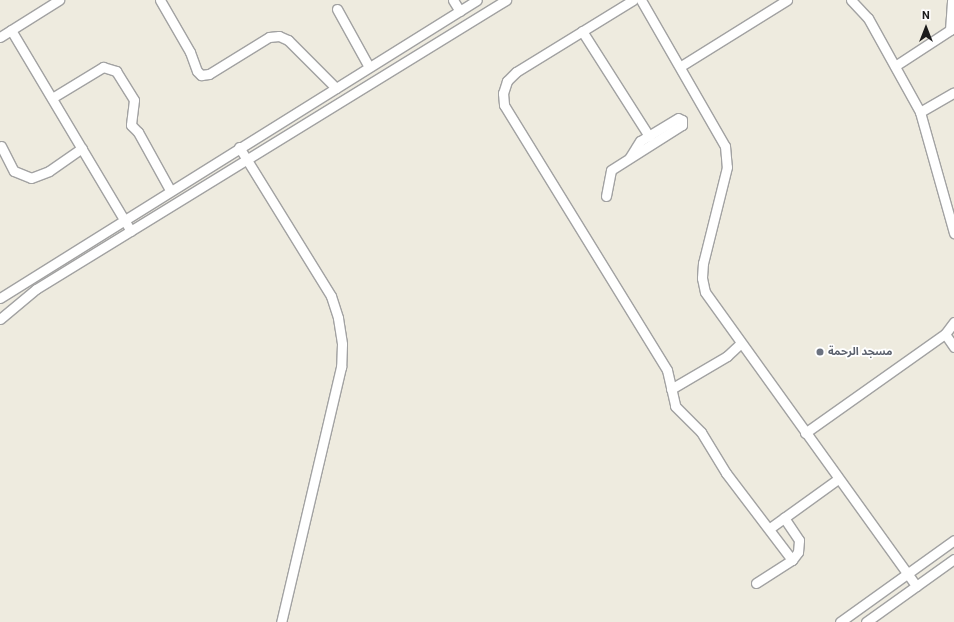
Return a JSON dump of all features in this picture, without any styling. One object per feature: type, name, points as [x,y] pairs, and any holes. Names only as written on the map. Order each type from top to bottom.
[{"type":"street","points":[[0,36],[59,0]]},
{"type":"street","points":[[160,0],[190,52],[197,72],[201,75],[209,74],[269,37],[279,36],[288,40],[336,88]]},
{"type":"street","points":[[453,0],[460,11]]},
{"type":"street","points":[[0,298],[170,190],[477,0]]},
{"type":"street","points":[[0,319],[36,289],[506,0]]},
{"type":"street","points":[[633,0],[516,72],[507,81],[503,93],[504,105],[668,370],[675,406],[701,432],[726,473],[770,528],[792,560]]},
{"type":"street","points":[[641,0],[681,66],[725,146],[727,168],[702,263],[702,278],[705,292],[712,305],[916,586]]},
{"type":"street","points":[[681,66],[787,0]]},
{"type":"street","points":[[851,0],[868,18],[920,112],[950,202],[954,233]]},
{"type":"street","points":[[895,66],[950,30],[952,0]]},
{"type":"street","points":[[337,9],[369,67]]},
{"type":"street","points":[[10,30],[131,231]]},
{"type":"street","points":[[582,31],[655,135],[630,157],[611,170],[606,196]]},
{"type":"street","points":[[52,98],[103,67],[116,71],[134,100],[130,125],[138,132],[170,190]]},
{"type":"street","points":[[920,112],[954,92]]},
{"type":"street","points":[[0,146],[14,171],[31,178],[49,171],[82,148]]},
{"type":"street","points":[[239,147],[331,296],[338,318],[342,344],[341,366],[281,622]]},
{"type":"street","points":[[805,434],[945,334],[954,322]]},
{"type":"street","points":[[945,334],[954,347]]},
{"type":"street","points":[[671,389],[727,356],[740,344]]},
{"type":"street","points":[[770,528],[838,479]]},
{"type":"street","points":[[756,583],[792,560],[798,552],[800,544],[784,518]]},
{"type":"street","points":[[840,622],[954,540]]},
{"type":"street","points":[[866,622],[954,559]]},
{"type":"place","name":"مسجد الرحمة","points":[[820,352]]}]
